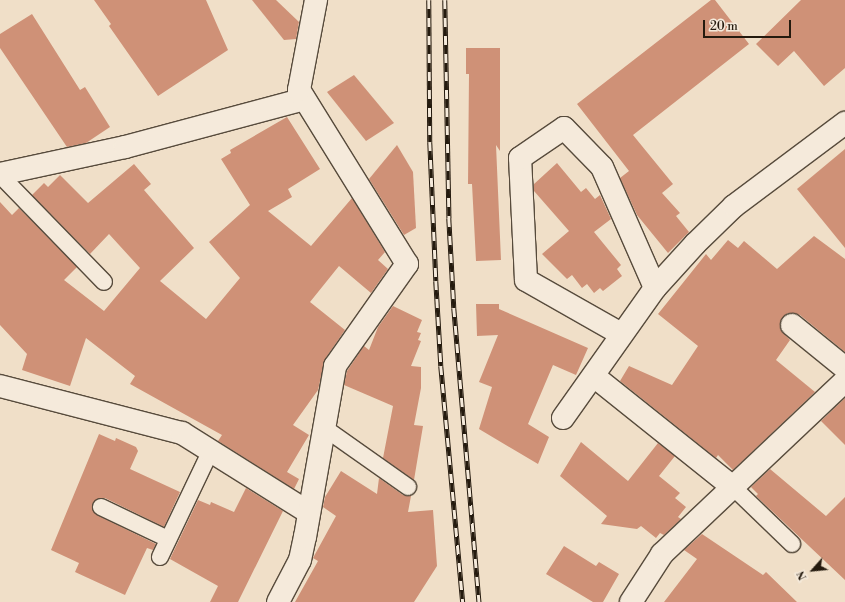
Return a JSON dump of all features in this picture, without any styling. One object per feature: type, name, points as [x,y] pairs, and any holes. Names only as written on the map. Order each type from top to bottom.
[{"type":"street","points":[[278,602],[300,560],[335,366],[407,264],[299,90],[316,0]]},
{"type":"street","points":[[0,175],[126,147],[304,99]]},
{"type":"street","points":[[563,418],[595,377],[621,334],[655,288],[734,206],[845,122]]},
{"type":"street","points":[[621,334],[526,280],[520,158],[564,128],[602,167],[655,288]]},
{"type":"street","points":[[792,325],[845,368]]},
{"type":"street","points":[[595,377],[733,487]]},
{"type":"street","points":[[631,602],[662,554],[845,381]]},
{"type":"street","points":[[0,386],[182,433],[308,512]]},
{"type":"lane","points":[[0,175],[104,282]]},
{"type":"lane","points":[[323,427],[408,487]]},
{"type":"lane","points":[[160,557],[211,450]]},
{"type":"lane","points":[[733,487],[792,544]]},
{"type":"lane","points":[[101,507],[168,539]]},
{"type":"building","points":[[94,0],[206,0],[228,50],[158,96],[109,26],[111,24]]},
{"type":"building","points":[[252,0],[276,0],[299,22],[296,39],[284,40]]},
{"type":"building","points":[[711,0],[715,0],[749,44],[633,135],[673,184],[662,193],[680,213],[676,216],[689,232],[668,253],[637,215],[620,178],[629,171],[577,104]]},
{"type":"building","points":[[801,0],[845,0],[845,68],[824,86],[794,51],[778,66],[756,44]]},
{"type":"building","points":[[32,14],[80,90],[85,87],[110,127],[86,143],[67,147],[0,48],[0,34]]},
{"type":"building","points":[[466,48],[500,48],[500,151],[496,145],[501,260],[476,261],[472,184],[468,184],[469,74],[466,74]]},
{"type":"building","points":[[354,75],[394,123],[366,141],[327,92]]},
{"type":"building","points":[[287,117],[320,169],[288,189],[292,197],[268,211],[311,246],[352,198],[385,252],[378,260],[388,269],[371,293],[339,266],[310,302],[345,330],[325,359],[318,390],[293,425],[309,435],[287,472],[299,479],[294,489],[218,441],[222,435],[130,384],[135,376],[86,338],[70,386],[22,370],[27,354],[0,325],[0,202],[12,215],[19,208],[77,267],[64,280],[104,311],[140,268],[109,234],[90,254],[32,195],[44,183],[48,187],[60,175],[88,203],[134,164],[151,184],[144,190],[194,248],[160,281],[206,319],[240,278],[209,242],[250,205],[221,159],[231,153],[230,150]]},
{"type":"building","points":[[397,145],[413,172],[416,228],[404,235],[369,179]]},
{"type":"building","points":[[845,149],[845,248],[797,189]]},
{"type":"building","points":[[557,163],[581,192],[586,188],[595,199],[600,195],[611,219],[594,232],[621,265],[617,269],[622,276],[603,291],[600,288],[594,293],[587,284],[582,288],[572,275],[567,279],[542,254],[569,231],[534,191],[534,184]]},
{"type":"building","points":[[814,236],[845,259],[845,352],[800,315],[788,313],[783,317],[780,329],[790,340],[776,360],[815,392],[733,470],[718,455],[716,458],[620,381],[629,366],[672,385],[698,346],[658,314],[706,254],[711,260],[728,240],[738,248],[744,241],[777,269]]},
{"type":"building","points":[[476,304],[499,304],[499,309],[588,348],[576,375],[553,365],[528,424],[549,437],[538,464],[479,429],[492,387],[479,382],[498,335],[477,336]]},
{"type":"building","points":[[393,306],[422,320],[417,332],[421,333],[418,340],[421,341],[411,366],[421,367],[421,388],[414,425],[423,426],[414,480],[383,458],[393,406],[344,385],[347,371],[364,346],[369,350],[378,327]]},
{"type":"building","points":[[845,398],[845,445],[821,421]]},
{"type":"building","points":[[99,434],[115,441],[116,438],[136,447],[138,451],[130,469],[180,492],[164,527],[105,498],[100,498],[93,503],[92,508],[97,515],[156,544],[153,550],[147,548],[125,595],[75,572],[79,563],[51,550]]},
{"type":"building","points":[[581,442],[628,481],[658,443],[675,456],[659,476],[680,493],[675,498],[686,507],[678,517],[681,519],[664,535],[660,533],[656,538],[641,526],[637,529],[601,524],[607,516],[560,476]]},
{"type":"building","points":[[770,469],[826,516],[845,497],[845,580],[756,496],[758,494],[751,487]]},
{"type":"building","points":[[341,471],[377,494],[379,478],[403,495],[411,496],[408,512],[433,510],[437,566],[414,602],[295,602],[318,561],[313,558],[336,516],[323,507],[325,497]]},
{"type":"building","points":[[246,488],[283,511],[238,602],[210,602],[218,586],[170,559],[198,500],[210,505],[211,502],[234,512]]},
{"type":"building","points":[[702,534],[763,575],[766,572],[797,602],[664,602],[697,559],[684,550]]},
{"type":"building","points":[[564,546],[596,566],[599,562],[619,574],[603,602],[593,602],[546,574]]},
{"type":"railway","points":[[429,0],[430,142],[436,281],[441,366],[463,602]]},
{"type":"railway","points":[[445,0],[449,218],[454,308],[479,602]]}]
